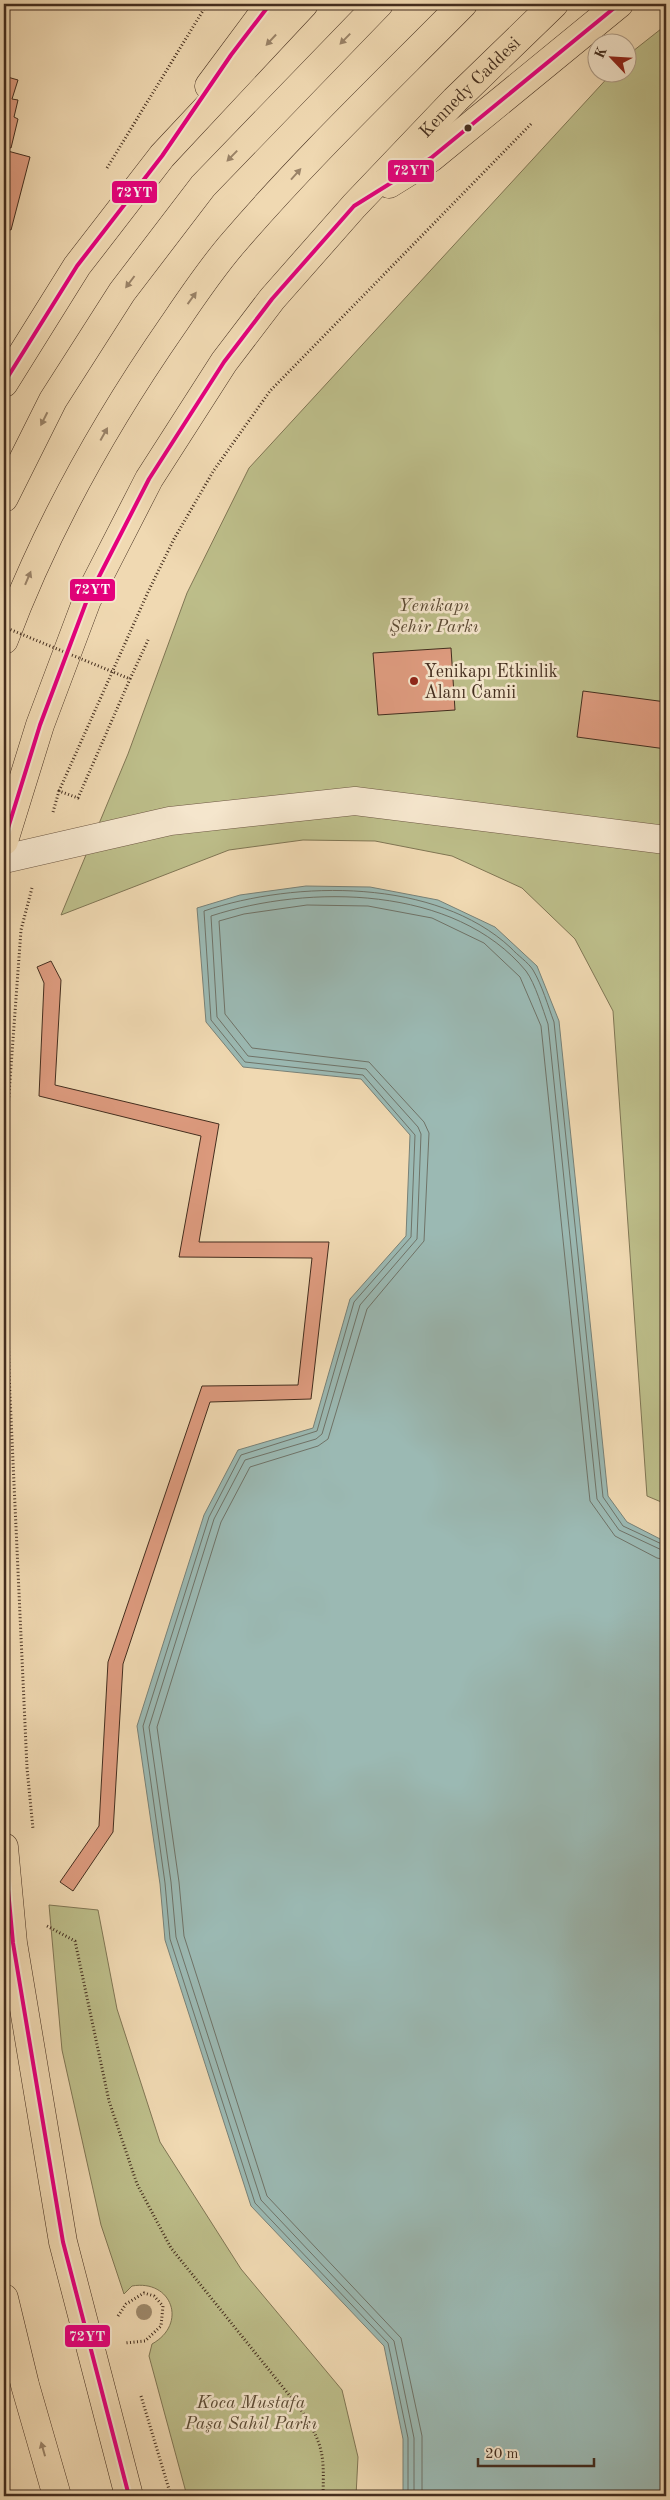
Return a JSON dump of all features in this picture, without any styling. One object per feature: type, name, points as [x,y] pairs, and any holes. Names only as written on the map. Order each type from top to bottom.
[{"type":"main road","points":[[4,384],[77,266],[162,156],[231,55],[270,4]]},
{"type":"main road","points":[[162,156],[304,4]]},
{"type":"main road","points":[[4,498],[53,400],[122,292],[203,186],[379,4]]},
{"type":"main road","points":[[4,640],[47,535],[134,381],[183,310],[233,243],[326,142],[463,4]]},
{"type":"main road","name":"Kennedy Caddesi","points":[[4,841],[40,725],[87,600],[149,479],[224,362],[272,299],[354,206],[456,100],[554,4]]},
{"type":"main road","points":[[354,206],[431,158],[619,4]]},
{"type":"main road","points":[[4,1847],[13,1943],[63,2242],[129,2496]]},
{"type":"main road","points":[[4,2298],[25,2385],[57,2496]]},
{"type":"street","points":[[4,859],[42,852],[101,835],[170,821],[355,802],[666,840]]},
{"type":"path","points":[[59,791],[148,592],[174,539],[214,470],[270,391],[534,120]]},
{"type":"path","points":[[4,627],[130,679]]},
{"type":"path","points":[[83,787],[149,638]]},
{"type":"path","points":[[34,1835],[27,1768],[9,1384],[5,1149],[21,930],[42,852]]},
{"type":"path","points":[[43,1933],[42,1924],[75,1941],[109,2101],[137,2184],[171,2248],[302,2411],[318,2437],[324,2461],[323,2496]]},
{"type":"path","points":[[114,2310],[117,2318],[126,2304],[144,2293],[154,2296],[163,2306],[161,2326],[145,2341],[125,2343]]},
{"type":"path","points":[[122,2335],[127,2352]]},
{"type":"path","points":[[138,2388],[171,2496]]},
{"type":"green space","name":"Yenikapı Şehir Parkı","points":[[666,25],[666,1504],[647,1496],[613,1011],[575,939],[522,888],[452,856],[375,841],[303,840],[229,850],[61,915],[128,754],[187,593],[249,468],[604,82],[638,82],[638,47]]},
{"type":"green space","name":"Koca Mustafa Paşa Sahil Parkı","points":[[49,1905],[98,1910],[117,2009],[160,2142],[241,2269],[342,2390],[358,2457],[356,2496],[187,2496],[149,2356],[152,2344],[170,2326],[172,2315],[170,2305],[165,2296],[157,2289],[146,2286],[132,2286],[124,2294],[101,2225],[62,2050]]},
{"type":"water","points":[[306,886],[370,887],[438,900],[495,927],[537,966],[559,1021],[608,1496],[627,1522],[666,1542],[666,2496],[403,2496],[403,2439],[384,2346],[251,2206],[165,1940],[160,1884],[137,1726],[204,1515],[238,1450],[313,1428],[350,1299],[406,1236],[410,1135],[361,1079],[243,1067],[206,1022],[197,908],[240,895]]},
{"type":"building","points":[[4,76],[18,80],[12,99],[18,100],[14,117],[18,119],[11,148],[4,146]]},
{"type":"building","points":[[4,150],[30,157],[11,230],[4,228]]},
{"type":"building","name":"Yenikapı Etkinlik Alanı Camii","points":[[451,648],[455,710],[378,715],[373,653]]},
{"type":"building","points":[[583,691],[666,702],[666,749],[577,737]]},
{"type":"building","points":[[51,961],[61,980],[55,1085],[219,1124],[199,1242],[329,1242],[311,1399],[210,1402],[123,1664],[113,1832],[73,1891],[60,1882],[99,1826],[108,1662],[202,1386],[298,1385],[312,1258],[179,1257],[201,1136],[39,1096],[44,983],[37,967]]},
{"type":"transit line","name":"72YT","points":[[4,383],[77,266],[162,156],[231,55],[270,4]]},
{"type":"transit line","name":"72YT","points":[[4,841],[40,725],[87,600],[149,479],[224,362],[272,299],[354,206],[431,158],[619,4]]},
{"type":"transit line","name":"72YT","points":[[4,1847],[13,1943],[63,2242],[129,2496]]},
{"type":"place","name":"Yenikapı Etkinlik Alanı Camii","points":[[414,681]]}]
